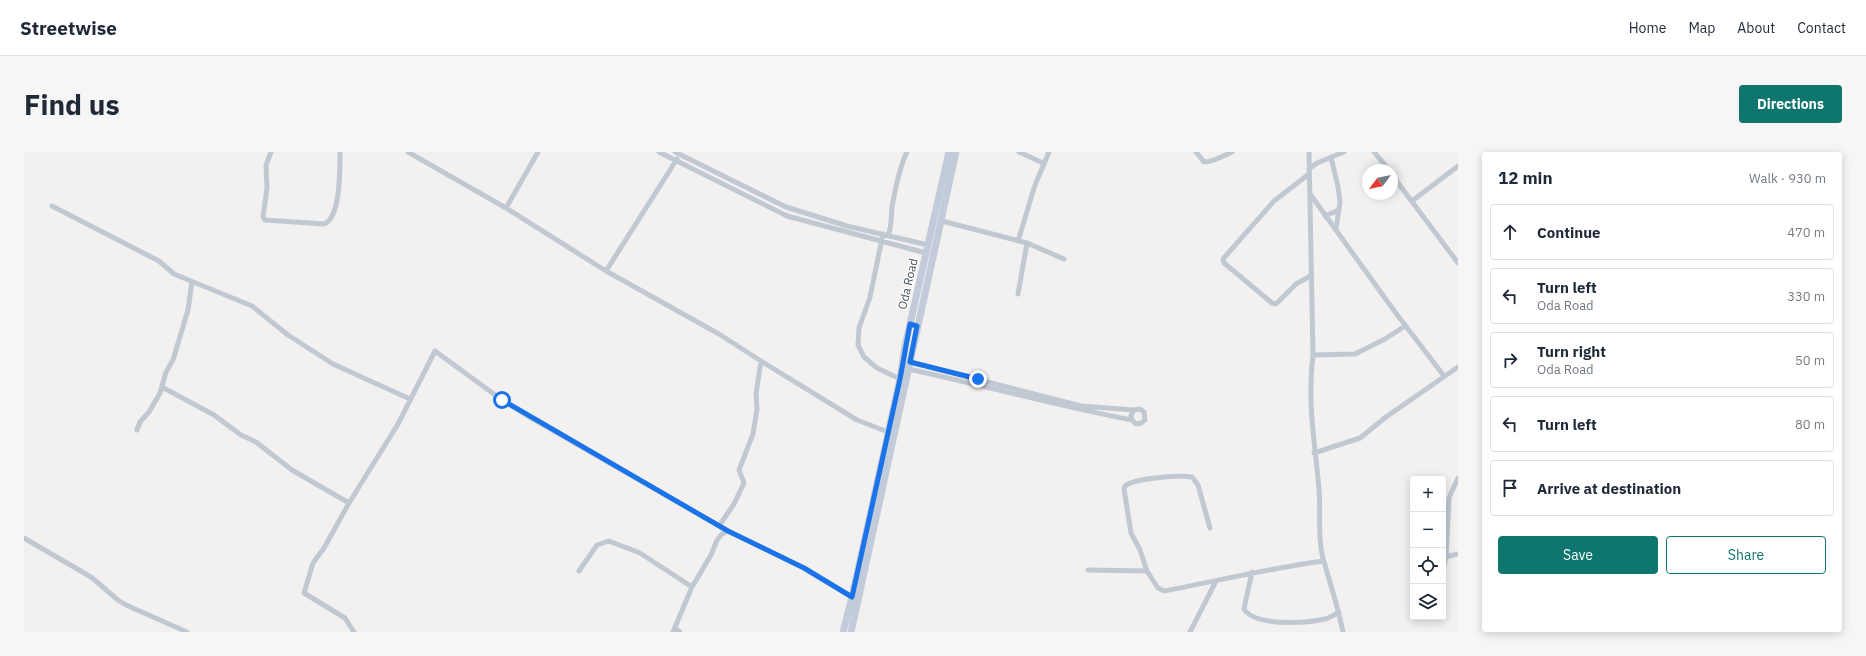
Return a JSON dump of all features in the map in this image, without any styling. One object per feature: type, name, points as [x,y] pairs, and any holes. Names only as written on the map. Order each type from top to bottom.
[{"type":"street","points":[[271,152],[266,165],[267,188],[263,218],[265,220],[324,224],[330,221],[334,212],[339,182],[340,152]]},
{"type":"street","points":[[408,152],[506,208],[606,271],[720,334],[761,362],[857,420],[888,432]]},
{"type":"street","points":[[506,208],[538,152]]},
{"type":"street","points":[[659,152],[778,212],[809,224],[926,253]]},
{"type":"street","points":[[900,379],[877,368],[864,357],[858,345],[859,328],[870,297],[881,242],[892,223],[892,206],[898,175],[907,152]]},
{"type":"street","name":"Oda Road","points":[[851,632],[895,439],[909,366],[913,325],[926,253],[949,152]]},
{"type":"street","name":"Oda Road","points":[[843,632],[900,379],[913,325],[942,221],[956,152]]},
{"type":"street","points":[[1019,152],[1043,163]]},
{"type":"street","points":[[1018,241],[1043,163],[1049,152]]},
{"type":"street","points":[[1196,152],[1204,162],[1206,162],[1216,160],[1232,152]]},
{"type":"street","points":[[1312,275],[1296,284],[1276,304],[1272,303],[1224,263],[1223,259],[1274,201],[1317,163],[1344,152]]},
{"type":"street","points":[[1374,152],[1384,164]]},
{"type":"street","points":[[606,271],[676,161],[678,153],[782,205],[847,226],[928,245]]},
{"type":"street","points":[[1309,154],[1317,163]]},
{"type":"street","points":[[1309,154],[1313,355],[1310,381],[1311,427],[1319,490],[1319,529],[1324,561],[1344,632]]},
{"type":"street","points":[[1330,157],[1338,187],[1340,202],[1336,230]]},
{"type":"street","points":[[1412,201],[1458,166]]},
{"type":"street","points":[[1398,183],[1458,262]]},
{"type":"street","points":[[1310,194],[1405,326],[1444,376]]},
{"type":"street","points":[[778,212],[782,205]]},
{"type":"street","points":[[52,206],[159,261],[174,274],[252,306],[288,335],[333,364],[410,399]]},
{"type":"street","points":[[1326,216],[1338,210]]},
{"type":"street","points":[[942,221],[1027,243],[1064,259]]},
{"type":"street","points":[[1018,294],[1027,243]]},
{"type":"street","points":[[137,430],[140,422],[149,412],[162,387],[166,372],[174,360],[188,310],[192,282]]},
{"type":"street","points":[[1313,355],[1355,354],[1385,339],[1405,326]]},
{"type":"street","points":[[354,632],[345,618],[304,593],[313,563],[324,548],[348,503],[398,424],[435,350],[502,400],[526,415],[719,526],[804,568],[852,597]]},
{"type":"street","points":[[719,526],[734,504],[744,482],[739,470],[753,434],[757,409],[756,394],[761,362]]},
{"type":"street","points":[[909,366],[1060,402],[1088,407],[1142,410],[1146,417],[1141,424],[1136,424],[1132,420],[1080,410],[1060,402]]},
{"type":"street","points":[[1314,454],[1360,438],[1386,416],[1444,376],[1457,369]]},
{"type":"street","points":[[162,387],[214,415],[241,435],[256,442],[292,470],[348,503]]},
{"type":"street","points":[[1132,420],[1131,415],[1134,410]]},
{"type":"street","points":[[1210,528],[1198,485],[1192,477],[1181,475],[1127,484],[1124,489],[1131,533],[1140,550],[1147,571],[1158,588],[1164,591],[1252,572],[1324,561]]},
{"type":"street","points":[[1458,478],[1449,498],[1446,557],[1458,554]]},
{"type":"street","points":[[680,632],[674,630],[692,587],[711,555],[719,536],[728,531]]},
{"type":"street","points":[[24,538],[91,577],[122,603],[187,632]]},
{"type":"street","points":[[579,571],[597,545],[609,541],[640,553],[692,587]]},
{"type":"street","points":[[1088,570],[1147,571]]},
{"type":"street","points":[[1252,572],[1244,609],[1253,617],[1279,623],[1325,619],[1339,612]]},
{"type":"street","points":[[1190,632],[1216,581]]},
{"type":"route","points":[[502,400],[728,531],[804,568],[852,597],[900,379],[910,324],[917,326],[910,362],[978,379]]}]
